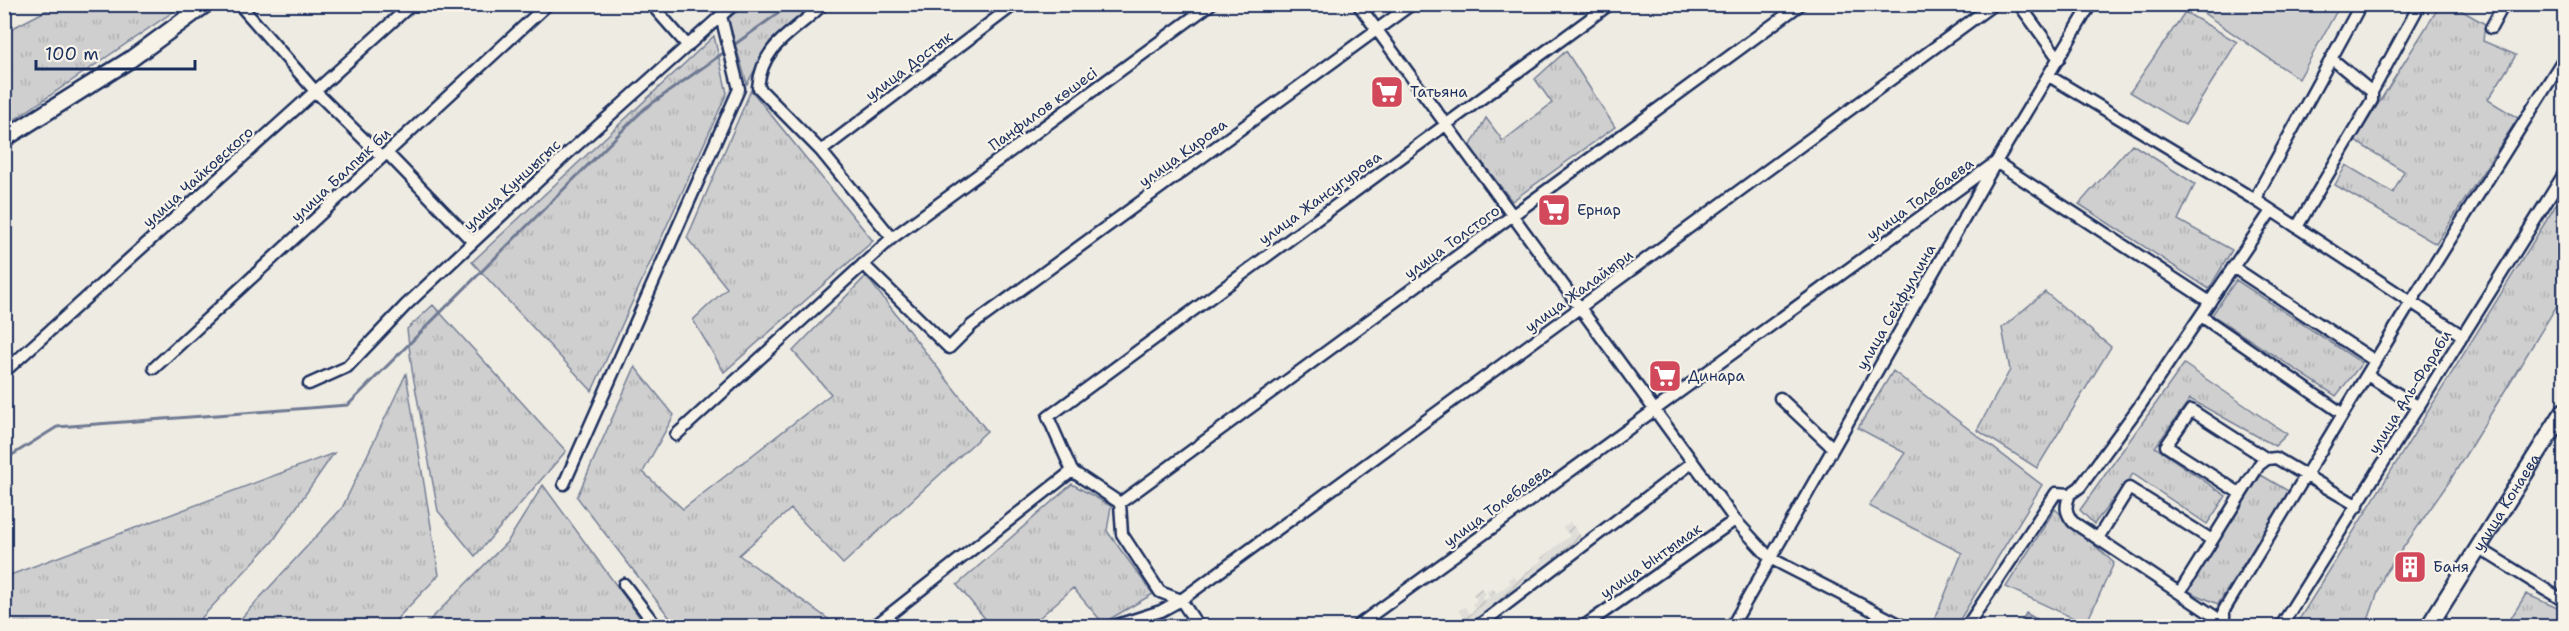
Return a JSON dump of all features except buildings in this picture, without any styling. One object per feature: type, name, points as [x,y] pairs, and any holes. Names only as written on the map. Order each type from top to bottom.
[{"type":"main road","points":[[4,139],[131,59],[206,4]]},
{"type":"main road","name":"улица Конаева","points":[[2429,627],[2565,411]]},
{"type":"street","points":[[239,4],[315,91],[385,155],[473,242]]},
{"type":"street","name":"улица Чайковского","points":[[4,372],[412,4]]},
{"type":"street","name":"улица Балпык би","points":[[154,368],[548,4]]},
{"type":"street","points":[[651,4],[688,46]]},
{"type":"street","name":"улица Куншыгыс","points":[[309,384],[347,367],[406,305],[473,242],[734,4]]},
{"type":"street","points":[[823,4],[778,40],[759,74],[758,87],[820,152],[892,238]]},
{"type":"street","name":"улица Достык","points":[[820,152],[1015,4]]},
{"type":"street","name":"Панфилов көшесі","points":[[676,435],[892,238],[1211,4]]},
{"type":"street","points":[[1358,4],[1735,520],[1770,558],[1903,627]]},
{"type":"street","name":"улица Кирова","points":[[863,264],[949,348],[972,325],[1412,4]]},
{"type":"street","name":"улица Жансугурова","points":[[1072,471],[1048,417],[1610,4]]},
{"type":"street","name":"улица Толстого","points":[[1120,503],[1801,4]]},
{"type":"street","name":"улица Жалайыри","points":[[1114,627],[1161,611],[1181,600],[1581,309],[1994,4]]},
{"type":"street","points":[[2019,4],[2059,59]]},
{"type":"street","name":"улица Сейфуллина","points":[[1732,627],[1996,162],[2091,4]]},
{"type":"street","points":[[2257,201],[2259,191],[2361,4]]},
{"type":"street","points":[[2296,227],[2372,100],[2372,92],[2420,4]]},
{"type":"street","points":[[2491,28],[2504,4]]},
{"type":"street","points":[[564,484],[739,90],[721,16]]},
{"type":"street","points":[[2331,58],[2372,92]]},
{"type":"street","points":[[2227,624],[2224,610],[2411,302],[2565,58]]},
{"type":"street","points":[[2049,76],[2257,201],[2463,336]]},
{"type":"street","name":"улица Толебаева","points":[[1357,627],[1996,162],[2210,302]]},
{"type":"street","name":"улица Аль-Фараби","points":[[2282,627],[2565,174]]},
{"type":"street","points":[[2227,624],[2073,522],[2067,514],[2065,505],[2070,494],[2080,487],[2210,302],[2271,211]]},
{"type":"street","points":[[2233,267],[2375,361]]},
{"type":"street","points":[[2200,316],[2343,414]]},
{"type":"street","points":[[2367,375],[2418,407]]},
{"type":"street","points":[[1780,398],[1833,448]]},
{"type":"street","points":[[2241,494],[2166,446],[2190,410],[2267,459]]},
{"type":"street","points":[[2180,592],[2259,465],[2267,459],[2276,458],[2358,506]]},
{"type":"street","points":[[1478,627],[1693,462]]},
{"type":"street","points":[[876,625],[1072,471],[1120,503],[1122,534],[1160,592],[1181,600],[1198,627]]},
{"type":"street","points":[[2098,538],[2129,489],[2212,540]]},
{"type":"street","points":[[1967,627],[2056,492],[2070,494]]},
{"type":"street","name":"улица Ынтымак","points":[[1584,627],[1735,520]]},
{"type":"street","points":[[2479,548],[2565,601]]},
{"type":"street","points":[[624,584],[656,627]]},
{"type":"street","points":[[1875,627],[1884,617]]},
{"type":"shaded area","points":[[1570,522],[1584,540],[1470,626],[1442,626],[1444,625],[1442,621],[1448,617],[1454,625],[1464,618],[1459,611],[1465,607],[1470,614],[1476,609],[1472,604],[1477,600],[1473,594],[1481,588],[1486,594],[1482,598],[1484,601],[1490,597],[1487,592],[1492,588],[1497,593],[1511,583],[1508,579],[1513,576],[1517,580],[1542,560],[1541,558],[1570,536],[1563,527]]},
{"type":"green space","points":[[59,4],[183,5],[5,126],[5,32]]},
{"type":"green space","points":[[745,5],[813,5],[770,41],[747,84],[728,19]]},
{"type":"green space","points":[[2192,5],[2340,5],[2299,79]]},
{"type":"green space","points":[[2440,5],[2452,5],[2485,24],[2483,41],[2516,55],[2488,100],[2518,118],[2436,244],[2335,185],[2346,165],[2393,193],[2404,171],[2355,141]]},
{"type":"green space","points":[[2185,12],[2237,42],[2185,125],[2130,92]]},
{"type":"green space","points":[[714,36],[727,93],[592,391],[472,262]]},
{"type":"green space","points":[[1566,51],[1615,127],[1512,201],[1470,147],[1486,118],[1503,141],[1552,103],[1535,79]]},
{"type":"green space","points":[[751,90],[873,241],[724,372],[693,320],[727,288],[687,238]]},
{"type":"green space","points":[[2132,144],[2195,184],[2178,220],[2232,250],[2209,289],[2079,204]]},
{"type":"green space","points":[[2564,192],[2564,294],[2449,482],[2384,575],[2366,626],[2295,626]]},
{"type":"green space","points":[[866,276],[987,431],[843,564],[791,509],[739,555],[838,626],[676,626],[577,497],[635,367],[674,415],[643,472],[683,509],[831,394],[793,351]]},
{"type":"green space","points":[[2236,280],[2362,363],[2336,396],[2212,315]]},
{"type":"green space","points":[[2045,292],[2111,347],[2037,468],[1977,430],[2010,370],[2002,328]]},
{"type":"green space","points":[[433,305],[566,451],[475,556],[438,511],[412,370],[407,329]]},
{"type":"green space","points":[[2184,364],[2287,434],[2275,446],[2190,399],[2155,447],[2226,496],[2207,524],[2133,474],[2094,524],[2080,510]]},
{"type":"green space","points":[[1893,371],[2042,485],[1956,626],[1932,626],[1962,553],[1869,506],[1905,453],[1858,428]]},
{"type":"green space","points":[[406,374],[439,575],[390,626],[234,626],[342,508]]},
{"type":"green space","points":[[334,453],[273,541],[194,626],[5,626],[5,577]]},
{"type":"green space","points":[[2261,475],[2290,492],[2218,604],[2188,591]]},
{"type":"green space","points":[[1072,484],[1111,506],[1107,531],[1153,594],[1103,623],[1073,588],[1039,618],[1045,626],[983,626],[988,622],[957,585]]},
{"type":"green space","points":[[543,485],[646,626],[424,626],[508,541]]},
{"type":"green space","points":[[2055,509],[2114,563],[2086,624],[2006,587]]},
{"type":"green space","points":[[2526,594],[2564,611],[2564,626],[2506,626]]},
{"type":"water","points":[[2026,613],[2038,620],[2035,626],[2019,626]]},
{"type":"waterway","points":[[731,47],[791,4]]},
{"type":"waterway","points":[[4,460],[57,427],[348,405],[644,109],[726,51]]},
{"type":"place","name":"Татьяна","points":[[1387,92]]},
{"type":"place","name":"Ернар","points":[[1554,210]]},
{"type":"place","name":"Динара","points":[[1665,376]]},
{"type":"place","name":"Баня","points":[[2410,567]]}]
